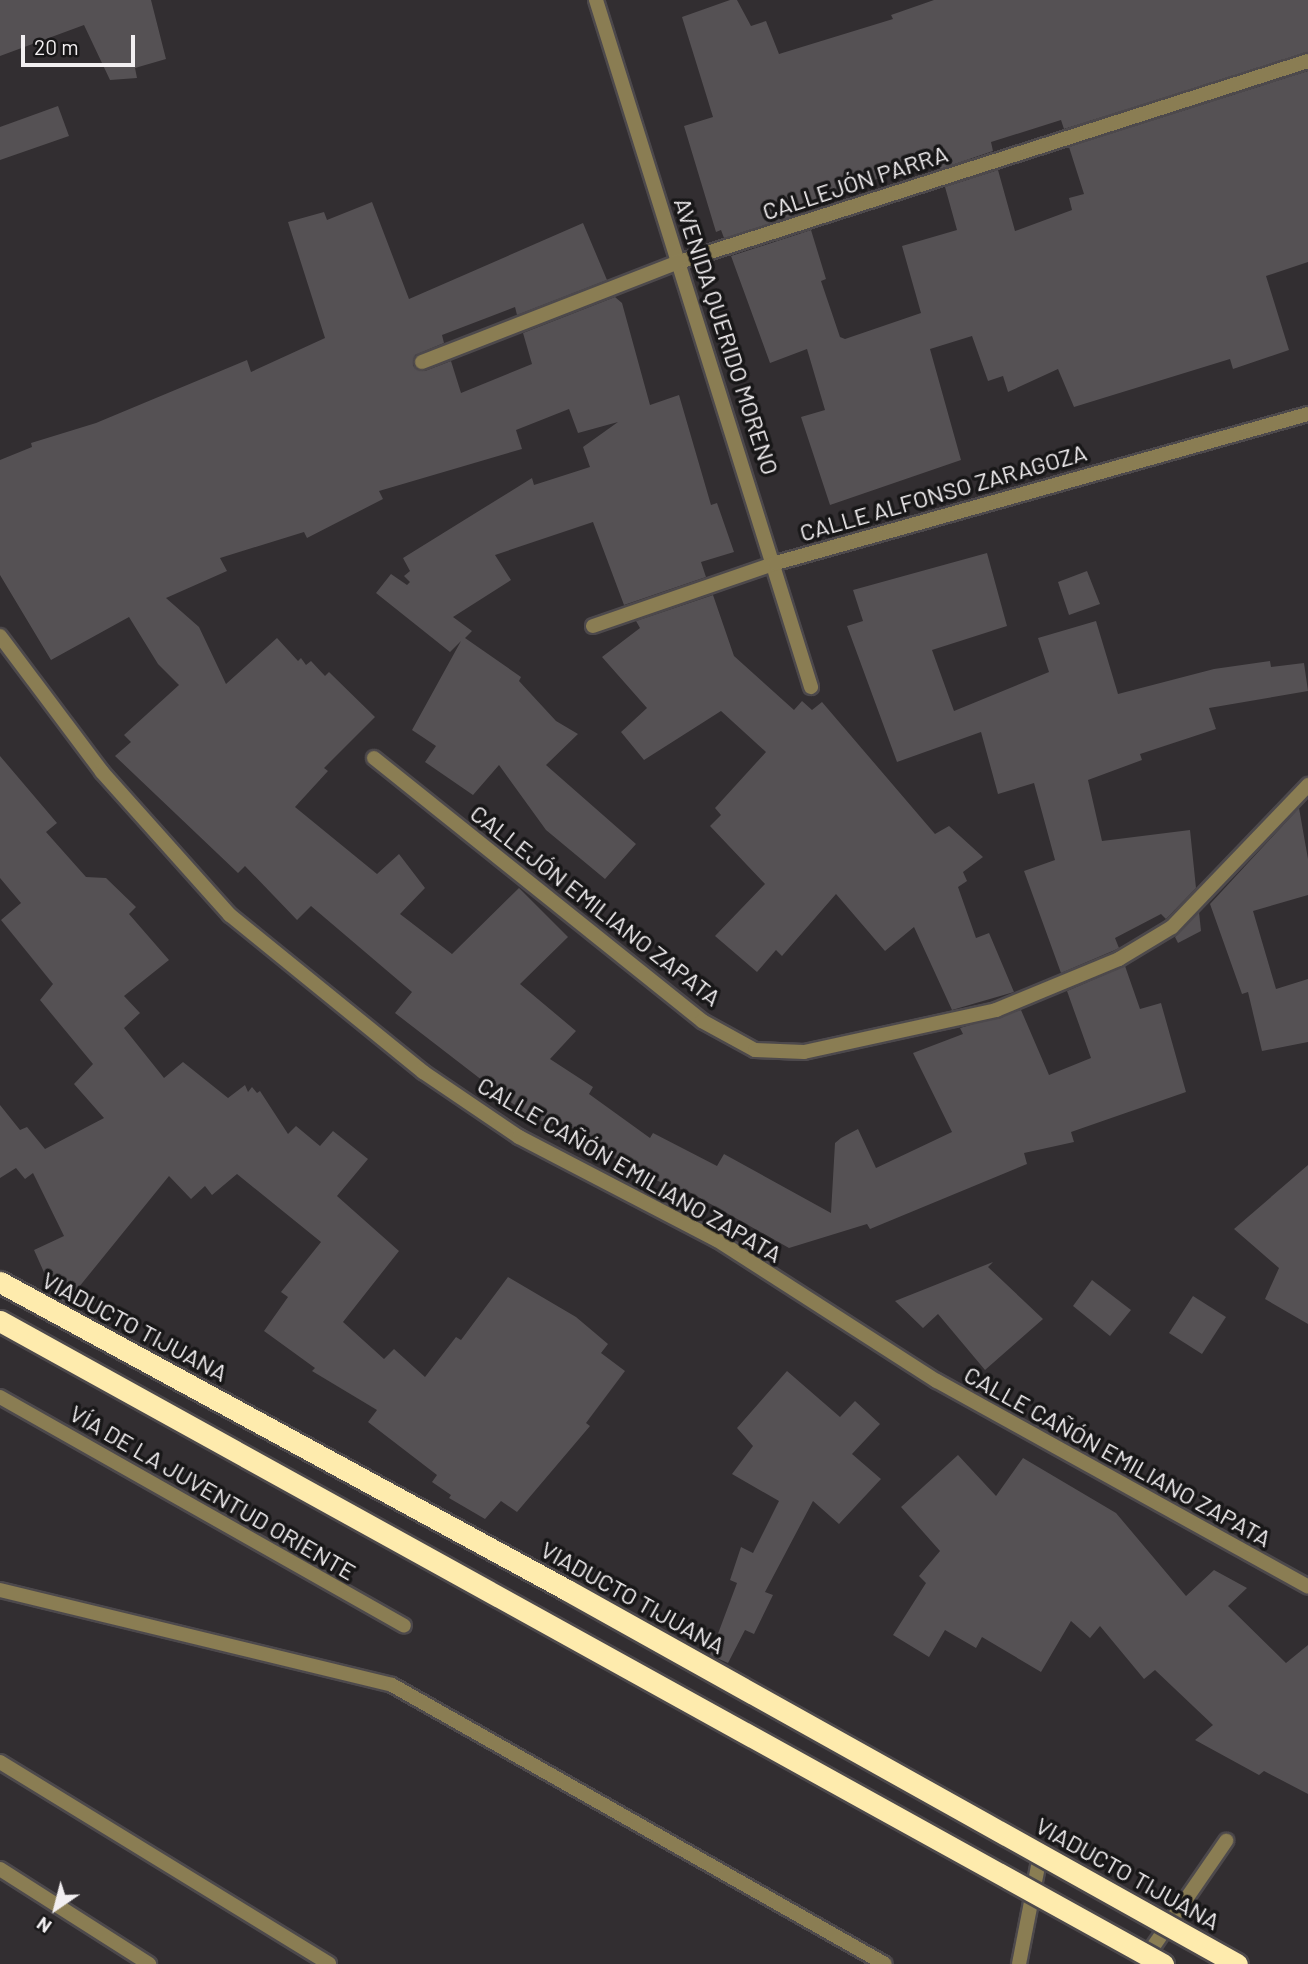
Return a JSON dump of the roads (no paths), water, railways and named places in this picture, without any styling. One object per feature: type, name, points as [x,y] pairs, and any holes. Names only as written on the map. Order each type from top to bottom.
[{"type":"highway","name":"VIADUCTO TIJUANA","points":[[0,1282],[566,1590],[1237,1964]]},
{"type":"highway","points":[[0,1321],[1163,1964]]},
{"type":"street","name":"AVENIDA QUERIDO MORENO","points":[[596,0],[776,563],[811,687]]},
{"type":"street","name":"CALLEJÓN PARRA","points":[[422,362],[679,262],[1308,61]]},
{"type":"street","name":"CALLE ALFONSO ZARAGOZA","points":[[593,626],[776,563],[1308,414]]},
{"type":"street","name":"CALLE CAÑÓN EMILIANO ZAPATA","points":[[0,636],[102,772],[230,915],[423,1072],[519,1137],[716,1240],[937,1381],[1308,1587]]},
{"type":"street","name":"CALLEJÓN EMILIANO ZAPATA","points":[[374,758],[702,1021],[755,1050],[804,1052],[996,1010],[1119,959],[1172,927],[1308,785]]},
{"type":"street","name":"VÍA DE LA JUVENTUD ORIENTE","points":[[0,1397],[404,1626]]},
{"type":"street","points":[[0,1590],[391,1685],[885,1964]]},
{"type":"street","points":[[0,1762],[329,1964]]},
{"type":"street","points":[[1141,1964],[1226,1841]]},
{"type":"street","points":[[1019,1964],[1040,1857]]},
{"type":"street","points":[[0,1869],[133,1959],[149,1964]]}]
